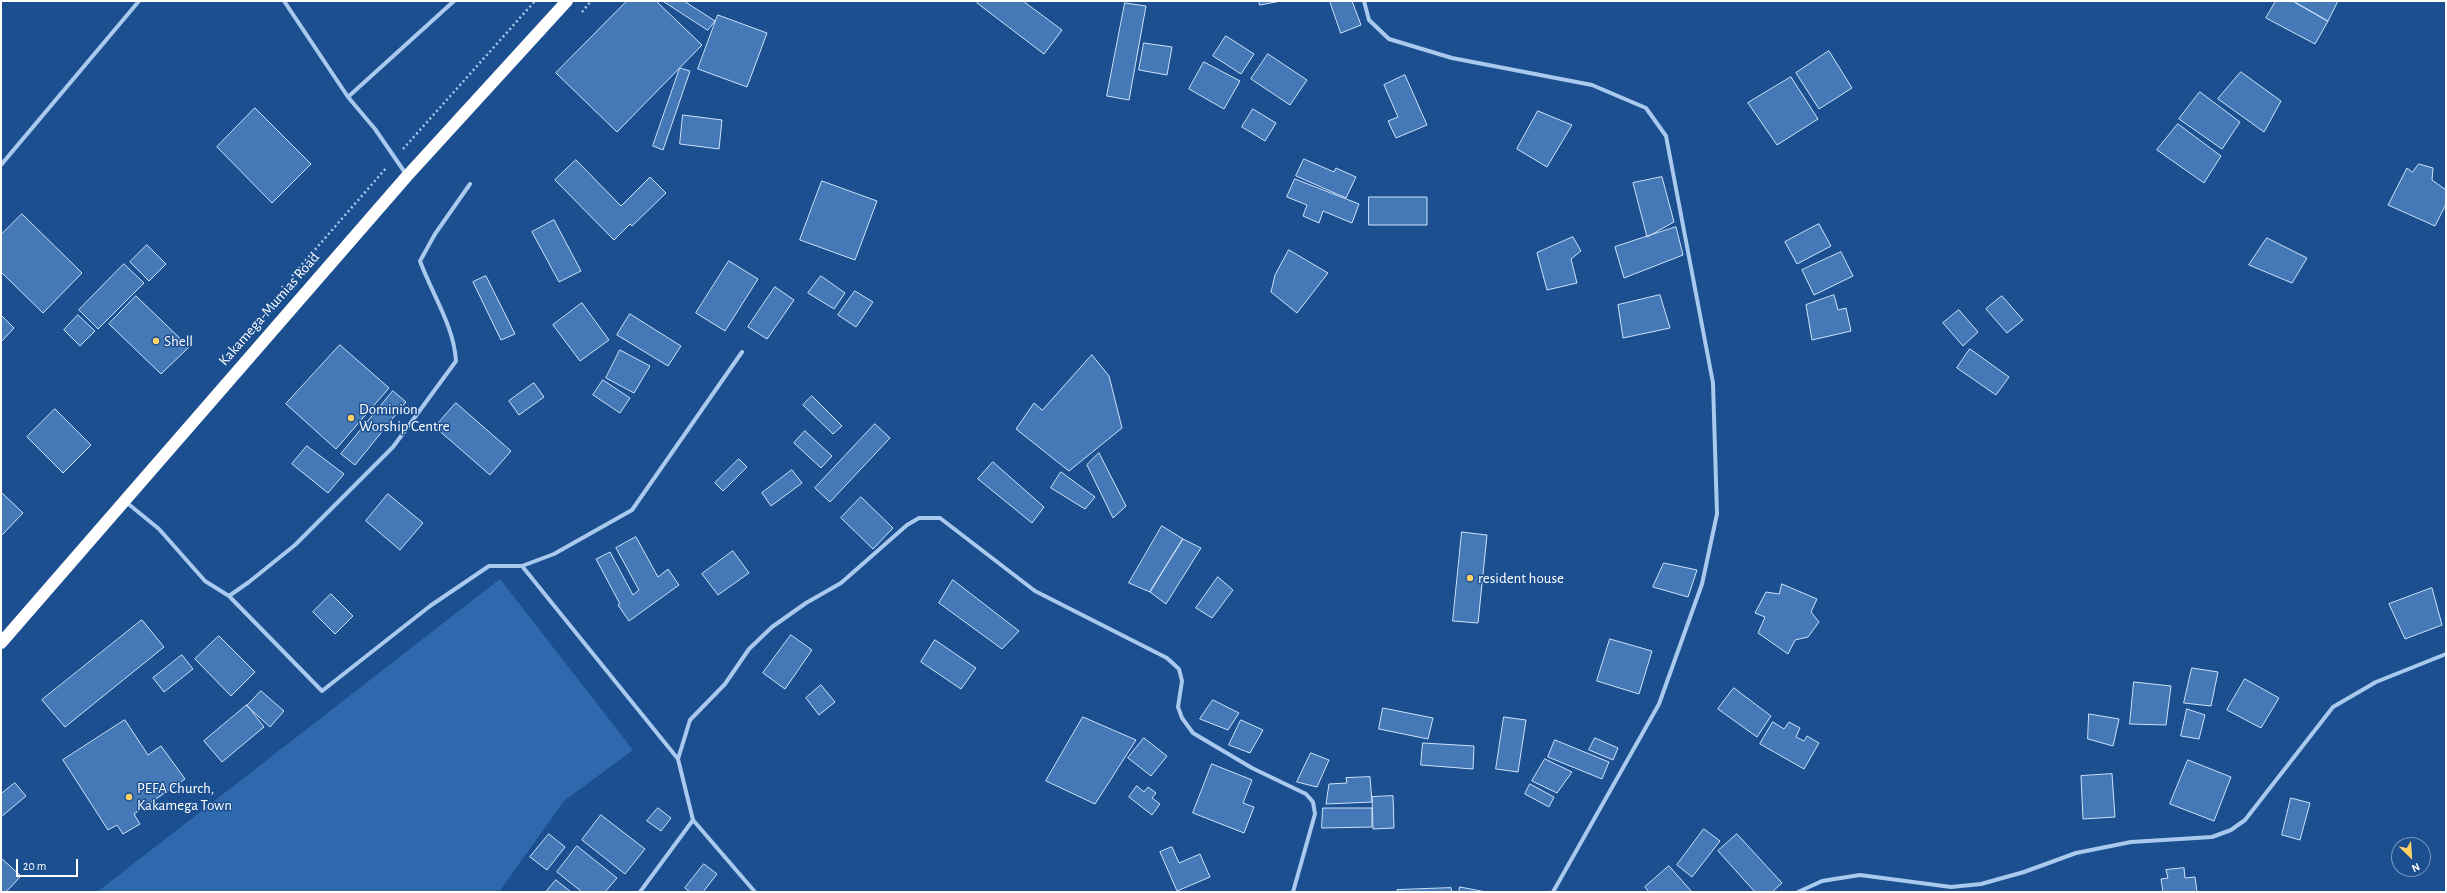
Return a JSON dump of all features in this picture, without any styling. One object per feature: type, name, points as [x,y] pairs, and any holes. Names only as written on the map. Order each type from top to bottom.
[{"type":"highway","name":"Kakamega-Mumias Road","points":[[1,643],[407,176],[567,1]]},
{"type":"street","points":[[1,166],[139,1]]},
{"type":"street","points":[[284,1],[348,97],[375,129],[407,176]]},
{"type":"street","points":[[348,97],[454,1]]},
{"type":"street","points":[[1364,1],[1369,20],[1389,39],[1452,58],[1592,85],[1646,108],[1666,136],[1713,383],[1717,514],[1702,584],[1659,704],[1553,892]]},
{"type":"street","points":[[229,596],[295,545],[393,447],[456,361],[455,342],[430,288],[420,261],[436,234],[470,184]]},
{"type":"street","points":[[126,501],[159,529],[205,581],[229,596],[322,691],[430,606],[489,566],[522,566],[554,554],[632,510],[742,352]]},
{"type":"street","points":[[678,760],[690,720],[725,684],[748,649],[789,615],[841,583],[906,525],[919,518],[940,518],[1035,591],[1168,658],[1178,669],[1182,681],[1178,707],[1182,718],[1193,733],[1252,768],[1306,794],[1313,802],[1315,814],[1293,892]]},
{"type":"street","points":[[522,566],[678,760],[693,820],[755,892]]},
{"type":"street","points":[[1798,892],[1822,881],[1860,875],[1952,890],[1981,884],[2024,872],[2076,853],[2131,842],[2212,837],[2231,830],[2245,820],[2333,707],[2376,682],[2446,654]]},
{"type":"street","points":[[640,892],[693,820]]},
{"type":"path","points":[[292,276],[535,1]]},
{"type":"shaded area","points":[[500,579],[633,750],[564,801],[499,892],[97,892]]},
{"type":"building","points":[[627,1],[656,1],[702,45],[617,132],[556,73]]},
{"type":"building","points":[[663,1],[684,1],[715,21],[708,30]]},
{"type":"building","points":[[979,1],[1023,1],[1062,30],[1044,54],[977,3]]},
{"type":"building","points":[[1259,1],[1281,1],[1260,5]]},
{"type":"building","points":[[1330,1],[1352,1],[1361,25],[1341,33]]},
{"type":"building","points":[[2276,1],[2293,1],[2328,21],[2315,44],[2266,18]]},
{"type":"building","points":[[2293,1],[2338,1],[2328,21]]},
{"type":"building","points":[[1125,3],[1146,6],[1129,100],[1107,96]]},
{"type":"building","points":[[718,15],[767,33],[747,87],[698,69]]},
{"type":"building","points":[[1226,36],[1254,54],[1241,74],[1213,56]]},
{"type":"building","points":[[1144,43],[1172,47],[1167,75],[1139,70]]},
{"type":"building","points":[[1829,51],[1852,88],[1819,109],[1796,73]]},
{"type":"building","points":[[1268,54],[1307,80],[1290,105],[1251,79]]},
{"type":"building","points":[[1204,62],[1240,81],[1224,109],[1189,89]]},
{"type":"building","points":[[680,68],[690,71],[663,150],[653,146]]},
{"type":"building","points":[[2241,72],[2281,101],[2264,132],[2218,99]]},
{"type":"building","points":[[1405,75],[1427,125],[1396,138],[1388,121],[1398,117],[1384,85]]},
{"type":"building","points":[[1791,77],[1818,119],[1777,145],[1748,103]]},
{"type":"building","points":[[2200,92],[2240,122],[2222,149],[2179,119]]},
{"type":"building","points":[[255,108],[311,164],[272,203],[217,147]]},
{"type":"building","points":[[1253,109],[1276,123],[1265,141],[1242,127]]},
{"type":"building","points":[[1538,111],[1572,125],[1547,167],[1517,149]]},
{"type":"building","points":[[683,115],[722,120],[719,149],[680,144]]},
{"type":"building","points":[[2178,124],[2221,156],[2204,183],[2157,150]]},
{"type":"building","points":[[1304,159],[1334,172],[1336,168],[1356,177],[1346,198],[1296,176]]},
{"type":"building","points":[[576,160],[621,206],[650,177],[666,193],[632,226],[630,224],[614,240],[555,180]]},
{"type":"building","points":[[2419,164],[2433,168],[2432,180],[2446,190],[2446,204],[2435,226],[2388,205],[2407,168],[2412,172]]},
{"type":"building","points":[[1662,177],[1674,222],[1647,237],[1633,183]]},
{"type":"building","points":[[1295,179],[1359,204],[1352,223],[1323,211],[1319,223],[1303,216],[1307,205],[1287,197]]},
{"type":"building","points":[[822,181],[877,201],[855,260],[800,240]]},
{"type":"building","points":[[1369,197],[1427,197],[1427,225],[1369,225]]},
{"type":"building","points":[[22,214],[82,273],[43,313],[1,272],[1,235]]},
{"type":"building","points":[[554,220],[581,271],[559,282],[532,232]]},
{"type":"building","points":[[1819,224],[1831,246],[1797,264],[1785,242]]},
{"type":"building","points":[[1676,227],[1683,255],[1624,278],[1615,247]]},
{"type":"building","points":[[1573,237],[1581,251],[1571,259],[1577,283],[1547,290],[1537,253]]},
{"type":"building","points":[[2267,238],[2307,258],[2292,283],[2249,265]]},
{"type":"building","points":[[147,245],[166,264],[149,281],[130,262]]},
{"type":"building","points":[[1289,250],[1328,273],[1297,313],[1271,292],[1275,275]]},
{"type":"building","points":[[1841,252],[1853,276],[1814,295],[1802,270]]},
{"type":"building","points":[[729,261],[758,279],[725,331],[696,313]]},
{"type":"building","points":[[124,264],[144,283],[98,329],[79,310]]},
{"type":"building","points":[[486,276],[515,334],[501,340],[473,282]]},
{"type":"building","points":[[821,276],[845,293],[834,309],[808,293]]},
{"type":"building","points":[[775,287],[794,300],[767,339],[748,327]]},
{"type":"building","points":[[855,291],[873,302],[856,327],[838,315]]},
{"type":"building","points":[[1660,295],[1670,328],[1623,338],[1618,305]]},
{"type":"building","points":[[1834,295],[1838,310],[1846,308],[1851,331],[1812,340],[1806,305]]},
{"type":"building","points":[[136,296],[189,347],[161,374],[109,324]]},
{"type":"building","points":[[2002,296],[2023,320],[2007,333],[1986,309]]},
{"type":"building","points":[[582,303],[609,340],[580,361],[553,325]]},
{"type":"building","points":[[1959,310],[1978,332],[1963,346],[1943,323]]},
{"type":"building","points":[[630,314],[681,346],[668,366],[617,335]]},
{"type":"building","points":[[1,315],[14,328],[1,342]]},
{"type":"building","points":[[78,315],[95,331],[80,346],[64,330]]},
{"type":"building","points":[[340,345],[389,388],[336,449],[286,404]]},
{"type":"building","points":[[1970,349],[2009,377],[1996,395],[1957,368]]},
{"type":"building","points":[[620,350],[650,366],[634,393],[606,378]]},
{"type":"building","points":[[1092,355],[1109,376],[1122,428],[1069,471],[1016,429],[1034,403],[1042,410]]},
{"type":"building","points":[[603,380],[630,398],[620,413],[593,395]]},
{"type":"building","points":[[534,383],[544,397],[519,415],[509,401]]},
{"type":"building","points":[[393,391],[406,402],[355,465],[341,454]]},
{"type":"building","points":[[812,396],[842,426],[833,434],[803,405]]},
{"type":"building","points":[[456,403],[511,451],[490,475],[435,427]]},
{"type":"building","points":[[55,409],[91,445],[63,473],[27,437]]},
{"type":"building","points":[[875,424],[890,438],[830,502],[815,488]]},
{"type":"building","points":[[805,431],[832,456],[821,468],[794,443]]},
{"type":"building","points":[[307,446],[344,474],[328,493],[292,464]]},
{"type":"building","points":[[1099,453],[1126,506],[1113,518],[1087,465]]},
{"type":"building","points":[[739,459],[747,467],[723,491],[715,483]]},
{"type":"building","points":[[993,462],[1044,507],[1032,523],[978,479]]},
{"type":"building","points":[[792,470],[802,483],[771,506],[762,493]]},
{"type":"building","points":[[1061,472],[1095,497],[1085,509],[1051,488]]},
{"type":"building","points":[[1,492],[23,513],[2,535],[1,534]]},
{"type":"building","points":[[388,494],[423,523],[400,550],[366,521]]},
{"type":"building","points":[[861,497],[893,528],[873,549],[841,518]]},
{"type":"building","points":[[1162,526],[1183,539],[1150,592],[1129,583]]},
{"type":"building","name":"resident house","points":[[1462,532],[1487,535],[1478,623],[1453,621]]},
{"type":"building","points":[[636,537],[658,577],[668,569],[679,585],[629,621],[618,605],[620,604],[596,559],[610,552],[633,595],[639,590],[616,548]]},
{"type":"building","points":[[1183,539],[1201,548],[1166,604],[1150,592]]},
{"type":"building","points":[[733,551],[749,573],[718,595],[702,574]]},
{"type":"building","points":[[1664,563],[1697,570],[1688,597],[1653,587]]},
{"type":"building","points":[[1218,577],[1233,590],[1212,618],[1196,608]]},
{"type":"building","points":[[953,580],[1019,631],[1002,649],[939,603]]},
{"type":"building","points":[[1782,584],[1817,599],[1811,612],[1819,622],[1808,637],[1795,640],[1788,654],[1758,633],[1765,617],[1755,613],[1766,592],[1779,594]]},
{"type":"building","points":[[2432,588],[2442,625],[2405,639],[2389,604]]},
{"type":"building","points":[[331,594],[353,616],[335,634],[313,612]]},
{"type":"building","points":[[142,620],[164,647],[65,727],[42,700]]},
{"type":"building","points":[[791,635],[812,650],[785,689],[763,673]]},
{"type":"building","points":[[219,636],[255,672],[231,696],[195,659]]},
{"type":"building","points":[[1610,639],[1652,651],[1639,694],[1597,681]]},
{"type":"building","points":[[935,640],[976,668],[961,689],[921,662]]},
{"type":"building","points":[[182,655],[193,669],[164,692],[153,678]]},
{"type":"building","points":[[2192,668],[2218,672],[2211,706],[2184,703]]},
{"type":"building","points":[[2245,679],[2279,698],[2261,728],[2227,710]]},
{"type":"building","points":[[2134,682],[2171,686],[2166,725],[2130,724]]},
{"type":"building","points":[[821,685],[835,702],[819,715],[806,698]]},
{"type":"building","points":[[1734,688],[1771,716],[1757,737],[1718,709]]},
{"type":"building","points":[[261,691],[284,711],[270,727],[247,706]]},
{"type":"building","points":[[1213,700],[1239,713],[1228,730],[1200,719]]},
{"type":"building","points":[[247,705],[264,727],[222,762],[204,741]]},
{"type":"building","points":[[1383,708],[1433,718],[1428,739],[1379,729]]},
{"type":"building","points":[[2187,709],[2205,715],[2199,739],[2181,736]]},
{"type":"building","points":[[2089,714],[2119,719],[2113,746],[2088,739]]},
{"type":"building","points":[[1083,717],[1136,740],[1095,804],[1046,781]]},
{"type":"building","points":[[1504,717],[1526,720],[1518,772],[1496,769]]},
{"type":"building","points":[[125,720],[148,755],[161,746],[185,779],[134,814],[140,824],[123,834],[117,825],[108,830],[63,760]]},
{"type":"building","points":[[1241,720],[1263,730],[1250,753],[1229,745]]},
{"type":"building","points":[[1773,722],[1784,729],[1789,722],[1800,728],[1796,737],[1804,741],[1807,736],[1819,743],[1804,769],[1760,744]]},
{"type":"building","points":[[1144,738],[1167,756],[1151,776],[1128,758]]},
{"type":"building","points":[[1595,738],[1618,748],[1613,760],[1589,750]]},
{"type":"building","points":[[1555,740],[1609,762],[1602,779],[1548,757]]},
{"type":"building","points":[[1423,743],[1474,746],[1473,769],[1421,765]]},
{"type":"building","points":[[1311,753],[1329,760],[1317,787],[1297,782]]},
{"type":"building","points":[[1545,759],[1572,772],[1557,793],[1532,781]]},
{"type":"building","points":[[2188,760],[2231,777],[2214,821],[2170,804]]},
{"type":"building","points":[[1212,764],[1252,780],[1243,803],[1254,807],[1244,833],[1193,813]]},
{"type":"building","points":[[2112,774],[2115,817],[2083,819],[2081,776]]},
{"type":"building","points":[[1370,777],[1372,802],[1326,804],[1329,784],[1347,783],[1346,778]]},
{"type":"building","points":[[15,783],[26,796],[1,817],[1,794]]},
{"type":"building","points":[[1530,784],[1554,797],[1549,807],[1525,794]]},
{"type":"building","points":[[1137,786],[1144,792],[1148,787],[1156,793],[1152,798],[1160,804],[1152,815],[1129,797]]},
{"type":"building","points":[[1393,796],[1394,828],[1373,829],[1372,797]]},
{"type":"building","points":[[2291,798],[2310,803],[2300,840],[2282,835]]},
{"type":"building","points":[[658,808],[671,818],[661,831],[647,821]]},
{"type":"building","points":[[1323,808],[1372,808],[1372,827],[1322,828]]},
{"type":"building","points":[[601,815],[645,849],[625,874],[582,840]]},
{"type":"building","points":[[1704,829],[1720,841],[1692,877],[1677,865]]},
{"type":"building","points":[[549,834],[565,847],[547,870],[530,857]]},
{"type":"building","points":[[1737,834],[1782,883],[1772,892],[1755,892],[1718,851]]},
{"type":"building","points":[[577,846],[617,878],[605,892],[582,892],[557,872]]},
{"type":"building","points":[[1172,847],[1179,863],[1200,854],[1210,877],[1177,891],[1160,852]]},
{"type":"building","points":[[1,858],[21,876],[6,892],[1,892]]},
{"type":"building","points":[[704,864],[717,874],[703,892],[690,892],[685,888]]},
{"type":"building","points":[[1669,866],[1692,892],[1649,892],[1645,887]]},
{"type":"building","points":[[2184,868],[2185,878],[2195,877],[2197,892],[2163,892],[2161,879],[2168,878],[2166,870]]},
{"type":"building","points":[[556,880],[571,892],[546,892]]},
{"type":"building","points":[[1460,887],[1486,892],[1459,892]]},
{"type":"building","points":[[1451,888],[1452,892],[1397,892],[1397,890]]},
{"type":"place","name":"Shell","points":[[156,341]]},
{"type":"place","name":"Dominion Worship Centre","points":[[351,418]]},
{"type":"place","name":"resident house","points":[[1470,578]]},
{"type":"place","name":"PEFA Church, Kakamega Town","points":[[129,797]]}]
